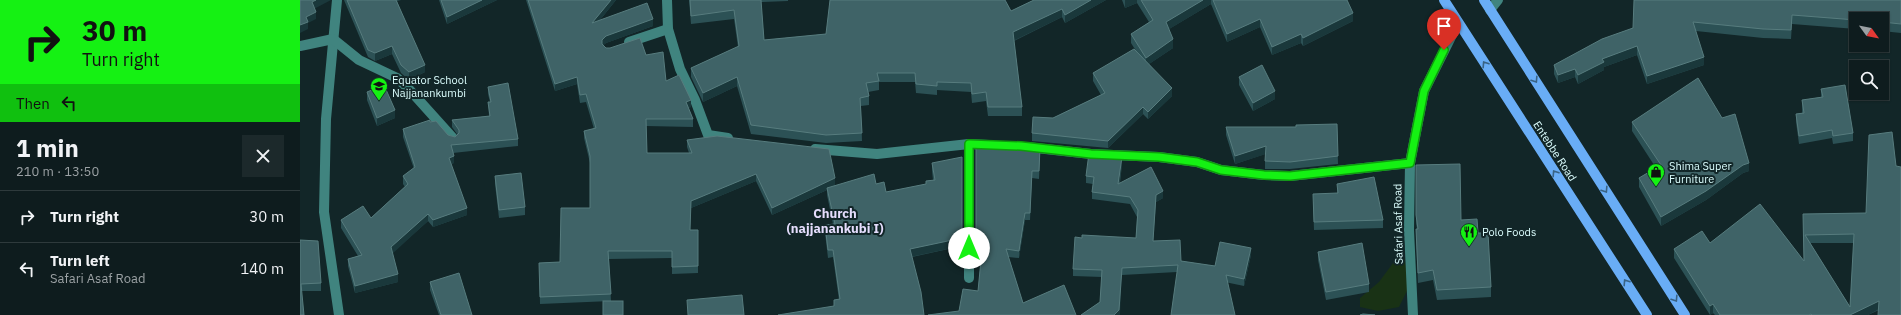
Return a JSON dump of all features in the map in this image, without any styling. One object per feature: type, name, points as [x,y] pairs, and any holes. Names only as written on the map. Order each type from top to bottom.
[{"type":"main road","name":"Entebbe Road","points":[[1444,0],[1647,315]]},
{"type":"main road","name":"Entebbe Road","points":[[1484,0],[1685,315]]},
{"type":"street","points":[[337,0],[326,119],[324,212],[340,315]]},
{"type":"street","points":[[667,0],[668,29],[680,69],[695,100],[708,135],[737,139]]},
{"type":"street","points":[[1490,10],[1498,0]]},
{"type":"street","name":"Safari Asaf Road","points":[[1413,315],[1408,230],[1410,163],[1424,91],[1458,23]]},
{"type":"street","points":[[616,46],[668,29]]},
{"type":"street","points":[[300,46],[333,39]]},
{"type":"street","points":[[333,39],[359,60],[398,78],[454,138]]},
{"type":"street","points":[[804,147],[877,154],[969,144],[999,146]]},
{"type":"street","points":[[969,144],[969,278]]},
{"type":"street","points":[[1014,146],[1091,154],[1159,157],[1197,162],[1221,170],[1264,175],[1290,176],[1410,163]]},
{"type":"green space","points":[[1399,255],[1405,259],[1408,289],[1399,307],[1378,311],[1360,307],[1360,298],[1379,282]]},
{"type":"building","points":[[300,0],[316,0],[312,2],[316,12],[306,17],[308,22],[300,25]]},
{"type":"building","points":[[347,0],[396,0],[425,65],[409,72],[401,65],[392,46],[375,53],[368,50]]},
{"type":"building","points":[[441,0],[482,0],[447,17]]},
{"type":"building","points":[[528,0],[611,0],[592,23],[647,3],[653,19],[606,36],[602,40],[602,44],[606,48],[610,48],[640,38],[646,55],[663,52],[666,81],[679,75],[691,100],[686,102],[693,119],[646,119],[647,153],[692,153],[687,140],[717,136],[829,149],[835,178],[772,208],[756,174],[691,201],[690,230],[698,230],[698,266],[672,267],[672,251],[608,251],[611,294],[540,297],[539,263],[560,262],[561,208],[590,208],[590,156],[584,131],[596,128],[586,94],[580,95],[577,77],[555,84]]},
{"type":"building","points":[[690,0],[761,0],[764,40],[826,34],[830,0],[1005,0],[1011,11],[1034,0],[1091,0],[1065,15],[1062,9],[1013,32],[1022,107],[988,107],[986,92],[972,94],[971,83],[937,82],[937,86],[916,84],[915,73],[877,73],[879,81],[866,83],[869,96],[860,98],[862,133],[826,135],[751,125],[737,77],[703,93],[691,68],[739,46],[734,10],[691,16]]},
{"type":"building","points":[[1141,0],[1203,0],[1166,22],[1173,39],[1146,58],[1131,34],[1153,20]]},
{"type":"building","points":[[1213,0],[1347,0],[1353,13],[1303,38],[1301,34],[1272,47],[1260,19],[1227,34]]},
{"type":"building","points":[[1634,0],[1901,0],[1901,24],[1889,23],[1889,12],[1849,12],[1849,19],[1792,15],[1791,30],[1763,29],[1693,22],[1704,57],[1647,76],[1637,46],[1602,59],[1604,62],[1578,75],[1575,69],[1558,75],[1554,65],[1602,39],[1633,28]]},
{"type":"building","points":[[1134,49],[1172,88],[1148,112],[1143,107],[1108,141],[1032,133],[1033,117],[1053,118],[1105,93],[1093,73]]},
{"type":"building","points":[[1262,65],[1275,91],[1253,103],[1239,77]]},
{"type":"building","points":[[1698,78],[1722,118],[1735,114],[1749,163],[1743,165],[1706,191],[1661,217],[1639,178],[1661,165],[1632,122]]},
{"type":"building","points":[[508,83],[518,139],[451,145],[454,156],[449,158],[467,208],[433,220],[428,214],[391,247],[398,274],[355,286],[348,259],[362,255],[341,220],[363,206],[371,218],[408,184],[403,176],[415,167],[403,129],[430,120],[430,122],[436,121],[448,135],[455,137],[459,133],[459,130],[452,120],[490,116],[488,102],[491,102],[488,87]]},
{"type":"building","points":[[384,85],[395,110],[377,118],[367,92]]},
{"type":"building","points":[[1845,85],[1853,133],[1833,136],[1832,130],[1799,136],[1796,114],[1804,113],[1802,100],[1823,97],[1821,89]]},
{"type":"building","points":[[1337,124],[1338,156],[1290,162],[1265,161],[1266,146],[1235,156],[1226,127],[1296,127],[1296,125]]},
{"type":"building","points":[[1892,132],[1896,166],[1901,167],[1901,315],[1878,315],[1879,301],[1850,315],[1720,315],[1713,304],[1710,306],[1674,249],[1702,231],[1710,243],[1760,204],[1804,261],[1803,214],[1866,213],[1869,135]],"holes":[[[1854,234],[1850,307],[1805,235]]]},
{"type":"building","points":[[976,143],[1040,147],[1039,171],[1032,171],[1030,213],[1025,213],[1019,251],[1006,249],[1023,303],[1064,285],[1076,315],[928,315],[959,311],[963,289],[978,291],[982,250],[976,249]]},
{"type":"building","points":[[1089,153],[1122,157],[1118,184],[1151,167],[1163,191],[1156,195],[1153,241],[1180,240],[1181,261],[1215,266],[1220,242],[1251,248],[1244,279],[1226,275],[1235,315],[1171,315],[1178,265],[1122,268],[1119,310],[1114,315],[1081,315],[1100,302],[1102,270],[1073,269],[1075,237],[1082,238],[1082,235],[1136,238],[1138,210],[1130,197],[1092,192],[1094,177],[1086,176]]},
{"type":"building","points":[[962,157],[962,238],[910,249],[921,292],[924,315],[778,315],[834,306],[834,300],[840,299],[833,250],[828,250],[825,225],[835,224],[827,188],[874,174],[876,184],[884,182],[886,192],[926,184],[926,181],[935,180],[932,163]]},
{"type":"building","points":[[1460,164],[1461,220],[1477,219],[1478,233],[1488,233],[1491,287],[1437,290],[1433,270],[1418,273],[1416,165]]},
{"type":"building","points":[[521,173],[525,207],[499,210],[495,176]]},
{"type":"building","points":[[1374,177],[1383,220],[1314,222],[1313,194],[1338,193],[1337,184]]},
{"type":"building","points":[[300,240],[318,241],[321,283],[301,284],[304,315],[300,315]]},
{"type":"building","points":[[1362,243],[1369,284],[1326,292],[1318,252]]},
{"type":"building","points":[[459,273],[472,315],[441,315],[430,282]]},
{"type":"building","points":[[742,295],[744,315],[688,315],[687,300]]},
{"type":"building","points":[[603,301],[623,301],[623,315],[603,315]]},
{"type":"place","name":"Equator School Najjanankumbi","points":[[379,101]]},
{"type":"place","name":"Shima Super Furniture","points":[[1656,187]]},
{"type":"place","name":"Polo Foods","points":[[1469,247]]},
{"type":"district","name":"Church (najjanankubi I)","points":[[835,220]]},
{"type":"route","points":[[969,248],[969,144],[1021,146],[1091,154],[1159,157],[1197,162],[1221,170],[1264,175],[1290,176],[1345,172],[1410,163],[1424,91],[1444,50]]}]
